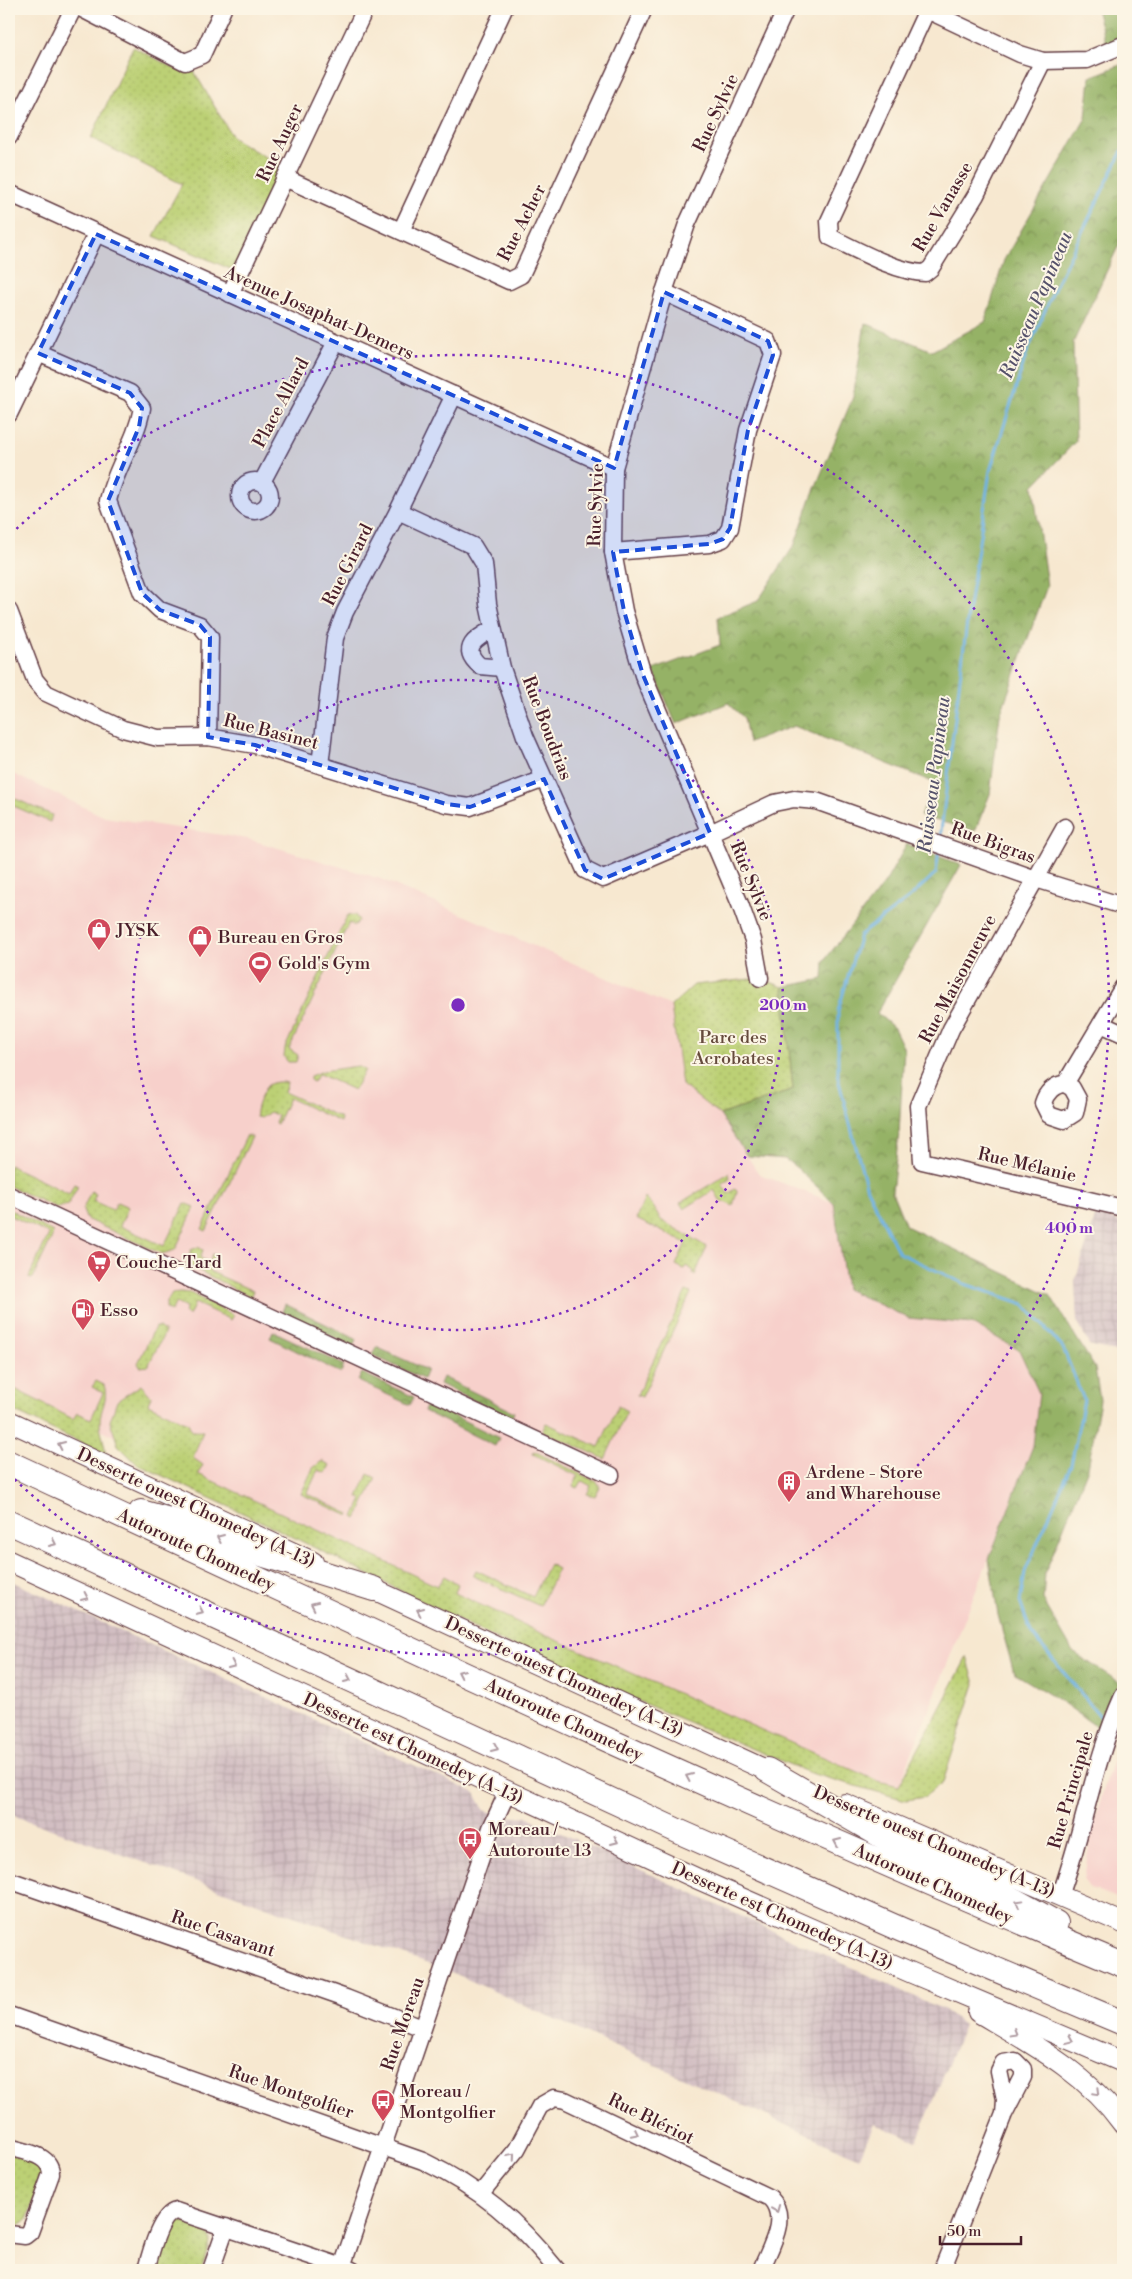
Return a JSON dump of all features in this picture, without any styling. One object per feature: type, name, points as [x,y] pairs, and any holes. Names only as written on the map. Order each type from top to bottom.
[{"type":"highway","name":"Autoroute Chomedey","points":[[9,1463],[691,1778],[1000,1914],[1123,1965]]},
{"type":"highway","points":[[72,1492],[192,1526],[248,1550],[374,1589]]},
{"type":"highway","points":[[9,1522],[671,1828],[902,1930],[1123,2023]]},
{"type":"highway","points":[[766,1770],[887,1839],[977,1880],[1123,1960]]},
{"type":"main road","name":"Desserte ouest Chomedey (A-13)","points":[[9,1421],[766,1770],[1123,1923]]},
{"type":"main road","name":"Desserte est Chomedey (A-13)","points":[[9,1561],[507,1793],[912,1973],[1123,2062]]},
{"type":"main road","points":[[912,1973],[1062,2062],[1098,2092],[1123,2124]]},
{"type":"street","points":[[9,137],[74,9]]},
{"type":"street","points":[[82,9],[184,62],[202,55],[224,9]]},
{"type":"street","name":"Rue Auger","points":[[230,294],[365,9]]},
{"type":"street","points":[[401,231],[504,9]]},
{"type":"street","name":"Rue Acher","points":[[285,178],[509,281],[521,275],[644,9]]},
{"type":"street","name":"Rue Sylvie","points":[[760,978],[753,940],[644,675],[624,611],[613,552],[614,468],[664,292],[687,224],[786,9]]},
{"type":"street","points":[[926,9],[1020,54],[1042,61],[1087,60],[1123,45]]},
{"type":"street","name":"Rue Vanasse","points":[[926,9],[829,221],[830,237],[851,247],[912,273],[925,273],[931,268],[976,194],[1042,61]]},
{"type":"street","name":"Avenue Josaphat-Demers","points":[[9,193],[614,468]]},
{"type":"street","points":[[9,414],[96,234]]},
{"type":"street","points":[[613,552],[709,544],[722,539],[730,528],[748,430],[772,355],[768,341],[664,292]]},
{"type":"street","name":"Place Allard","points":[[262,482],[336,342]]},
{"type":"street","points":[[38,353],[130,393],[142,408],[139,427],[111,487],[108,501],[142,593],[160,610],[200,625],[210,636],[208,736]]},
{"type":"street","name":"Rue Girard","points":[[320,765],[335,638],[345,612],[398,511],[454,395]]},
{"type":"street","name":"Rue Boudrias","points":[[398,511],[473,546],[484,564],[488,604],[502,668],[525,736],[585,870],[603,879],[710,833]]},
{"type":"street","name":"Rue Basinet","points":[[9,611],[35,680],[46,694],[132,731],[158,738],[208,736],[255,745],[446,804],[470,807],[544,779]]},
{"type":"street","points":[[493,629],[477,638],[471,644],[470,650],[475,662],[480,666],[502,668]]},
{"type":"street","name":"Rue Bigras","points":[[710,833],[774,803],[794,799],[816,801],[1036,879],[1123,906]]},
{"type":"street","name":"Rue Maisonneuve","points":[[922,1161],[918,1106],[951,1029],[1066,827]]},
{"type":"street","points":[[1065,1084],[1123,988]]},
{"type":"street","points":[[1101,1024],[1123,1034]]},
{"type":"street","name":"Rue Mélanie","points":[[922,1161],[1123,1208]]},
{"type":"street","points":[[9,1195],[611,1475]]},
{"type":"street","name":"Rue Principale","points":[[1060,1896],[1068,1874],[1098,1762],[1123,1696]]},
{"type":"street","name":"Rue Moreau","points":[[345,2269],[422,2028],[491,1828],[507,1793]]},
{"type":"street","name":"Rue Casavant","points":[[9,1880],[346,1998],[422,2028]]},
{"type":"street","name":"Rue Montgolfier","points":[[9,2015],[383,2146],[439,2169],[480,2193],[516,2224],[557,2270]]},
{"type":"street","name":"Rue Blériot","points":[[480,2193],[517,2149],[540,2106],[554,2098],[565,2100],[770,2198],[778,2211],[779,2221],[761,2270]]},
{"type":"street","points":[[942,2270],[1004,2114]]},
{"type":"street","points":[[9,2147],[45,2160],[51,2168],[51,2174],[30,2232],[25,2236],[9,2234]]},
{"type":"street","points":[[146,2270],[163,2220],[171,2212],[184,2213],[345,2269]]},
{"type":"street","points":[[211,2270],[226,2227]]},
{"type":"highlighted area","points":[[96,234],[614,468],[664,292],[768,341],[773,355],[748,430],[730,528],[723,539],[709,544],[613,552],[624,611],[643,675],[710,833],[603,879],[585,870],[544,779],[470,807],[446,804],[255,745],[208,737],[210,637],[200,625],[160,610],[142,593],[108,501],[139,427],[142,408],[130,393],[38,353]]},
{"type":"shaded area","points":[[9,772],[105,817],[248,839],[381,879],[671,1006],[682,1085],[720,1115],[759,1174],[834,1203],[846,1289],[908,1318],[972,1324],[1019,1350],[1039,1393],[1033,1446],[899,1786],[878,1781],[545,1635],[455,1593],[444,1576],[438,1586],[198,1474],[9,1389]]},
{"type":"shaded area","points":[[1096,1214],[1123,1223],[1123,1354],[1089,1345],[1077,1321],[1075,1281]]},
{"type":"shaded area","points":[[9,1580],[475,1793],[484,1810],[510,1818],[524,1816],[944,2010],[964,2025],[917,2141],[874,2124],[859,2158],[456,1974],[9,1814]]},
{"type":"shaded area","points":[[1116,1749],[1123,1754],[1123,1900],[1090,1889],[1084,1880],[1091,1831]]},
{"type":"green space","points":[[1096,9],[1123,9],[1123,45],[1108,51]]},
{"type":"green space","points":[[133,47],[178,70],[192,68],[233,138],[284,168],[235,271],[154,236],[182,184],[91,138]]},
{"type":"green space","points":[[1123,64],[1123,236],[1073,343],[1076,441],[1033,486],[1047,586],[1000,715],[990,794],[975,831],[920,816],[935,783],[794,726],[749,743],[744,718],[728,703],[676,724],[653,670],[720,645],[718,617],[758,601],[795,544],[811,498],[853,397],[865,323],[932,351],[985,322],[1004,260],[1086,118],[1090,77]]},
{"type":"green space","points":[[9,796],[52,815],[50,822],[9,804]]},
{"type":"green space","points":[[907,844],[961,865],[877,1013],[894,1028],[904,1049],[899,1133],[892,1192],[906,1226],[1050,1295],[1095,1368],[1100,1400],[1088,1468],[1045,1573],[1043,1600],[1073,1652],[1119,1682],[1101,1730],[1062,1702],[1014,1673],[998,1615],[989,1559],[1033,1446],[1039,1393],[1019,1350],[972,1324],[908,1318],[846,1289],[834,1203],[785,1159],[747,1156],[720,1115],[793,1090],[783,987],[823,979],[824,961],[886,881]]},
{"type":"green space","points":[[355,915],[359,920],[355,926],[349,923],[289,1049],[298,1055],[296,1062],[288,1062],[284,1057],[285,1048],[347,916]]},
{"type":"green space","name":"Parc des Acrobates","points":[[760,978],[783,987],[793,1090],[720,1115],[682,1085],[671,1006],[694,985]]},
{"type":"green space","points":[[358,1066],[365,1070],[354,1090],[319,1074],[313,1082],[310,1080],[310,1076],[323,1071]]},
{"type":"green space","points":[[283,1082],[287,1083],[284,1092],[341,1118],[340,1122],[289,1098],[277,1124],[275,1123],[278,1116],[270,1112],[261,1118],[256,1117],[259,1101],[267,1086]]},
{"type":"green space","points":[[247,1135],[252,1137],[206,1231],[202,1229]]},
{"type":"green space","points":[[9,1165],[69,1194],[74,1184],[78,1186],[68,1205],[57,1208],[9,1186]]},
{"type":"green space","points":[[729,1173],[730,1179],[722,1184],[728,1194],[735,1189],[737,1191],[733,1206],[720,1200],[714,1190],[684,1209],[680,1203]]},
{"type":"green space","points":[[91,1191],[96,1194],[93,1201],[113,1210],[117,1202],[128,1207],[120,1226],[164,1246],[185,1203],[195,1207],[175,1250],[162,1254],[86,1219],[83,1209]]},
{"type":"green space","points":[[645,1198],[653,1206],[661,1220],[707,1247],[695,1275],[693,1274],[694,1271],[686,1266],[684,1269],[676,1265],[686,1243],[636,1219]]},
{"type":"green space","points":[[9,1209],[53,1232],[33,1278],[30,1279],[29,1277],[49,1234],[9,1215]]},
{"type":"green space","points":[[198,1247],[203,1250],[200,1258],[209,1262],[212,1254],[216,1256],[209,1271],[253,1291],[250,1297],[186,1264],[191,1250]]},
{"type":"green space","points":[[686,1291],[691,1293],[642,1397],[637,1395]]},
{"type":"green space","points":[[172,1293],[190,1293],[234,1315],[231,1320],[195,1303],[189,1316],[184,1313],[186,1308],[176,1303],[171,1311],[166,1309],[166,1303]]},
{"type":"green space","points":[[285,1304],[356,1339],[353,1347],[282,1312]]},
{"type":"green space","points":[[155,1327],[159,1327],[165,1332],[148,1366],[140,1367],[138,1363]]},
{"type":"green space","points":[[273,1331],[344,1365],[341,1373],[270,1338]]},
{"type":"green space","points":[[376,1347],[427,1370],[423,1379],[372,1355]]},
{"type":"green space","points":[[362,1373],[414,1397],[410,1405],[358,1381]]},
{"type":"green space","points":[[443,1377],[514,1412],[511,1419],[440,1384]]},
{"type":"green space","points":[[96,1381],[104,1385],[105,1390],[100,1423],[105,1454],[9,1409],[9,1386],[73,1419],[77,1413],[91,1419],[103,1393],[92,1387]]},
{"type":"green space","points":[[141,1385],[151,1396],[148,1404],[188,1423],[192,1431],[203,1431],[193,1458],[203,1465],[198,1474],[437,1586],[444,1576],[458,1584],[455,1593],[545,1635],[878,1781],[899,1786],[967,1657],[975,1684],[943,1782],[924,1797],[906,1800],[810,1773],[538,1659],[275,1528],[137,1464],[118,1445],[110,1421],[117,1401]]},
{"type":"green space","points":[[428,1403],[499,1438],[495,1446],[424,1411]]},
{"type":"green space","points":[[618,1406],[627,1411],[605,1459],[542,1431],[546,1423],[599,1447]]},
{"type":"green space","points":[[534,1451],[597,1482],[600,1487],[595,1496],[587,1494],[591,1486],[582,1481],[578,1488],[573,1486],[578,1476],[533,1454]]},
{"type":"green space","points":[[322,1461],[330,1465],[326,1473],[318,1470],[307,1494],[350,1514],[349,1516],[301,1494],[313,1468]]},
{"type":"green space","points":[[368,1474],[376,1478],[357,1519],[354,1517],[362,1499],[358,1497]]},
{"type":"green space","points":[[549,1564],[558,1569],[540,1606],[473,1576],[476,1570],[533,1597]]},
{"type":"green space","points":[[13,2155],[34,2163],[43,2174],[27,2220],[16,2227],[9,2226],[9,2156]]},
{"type":"green space","points":[[177,2219],[207,2230],[209,2234],[210,2244],[201,2270],[155,2270],[154,2265],[170,2224]]},
{"type":"waterway","name":"Ruisseau Papineau","points":[[940,839],[968,614],[990,471],[1026,355],[1056,285],[1123,149]]},
{"type":"waterway","name":"Ruisseau Papineau","points":[[939,850],[936,873],[909,898],[860,935],[838,1011],[838,1078],[867,1189],[899,1253],[965,1284],[1024,1304],[1063,1348],[1084,1400],[1071,1465],[1025,1572],[1020,1602],[1031,1633],[1104,1721]]},
{"type":"place","name":"JYSK","points":[[99,951]]},
{"type":"place","name":"Bureau en Gros","points":[[200,958]]},
{"type":"place","name":"Gold's Gym","points":[[260,984]]},
{"type":"place","name":"Couche-Tard","points":[[99,1283]]},
{"type":"place","name":"Esso","points":[[83,1331]]},
{"type":"place","name":"Ardene - Store and Wharehouse","points":[[789,1503]]},
{"type":"place","name":"Moreau / Autoroute 13","points":[[470,1860]]},
{"type":"place","name":"Moreau / Montgolfier","points":[[383,2122]]}]
